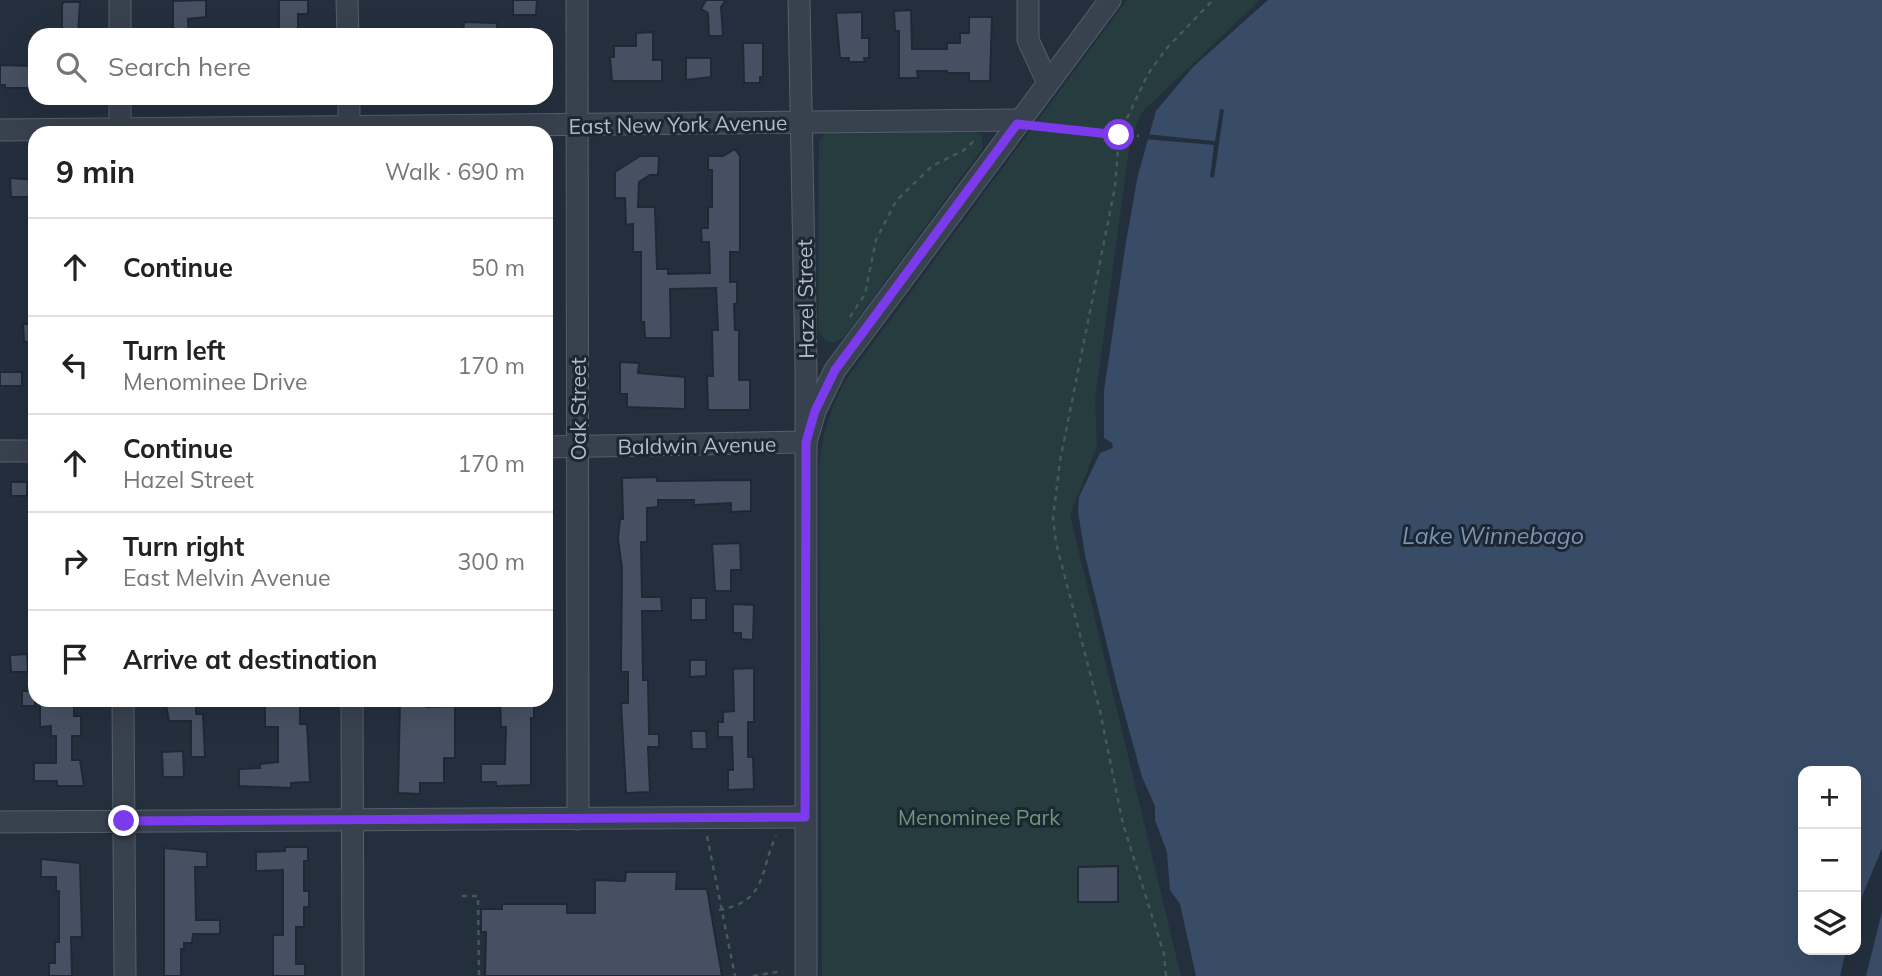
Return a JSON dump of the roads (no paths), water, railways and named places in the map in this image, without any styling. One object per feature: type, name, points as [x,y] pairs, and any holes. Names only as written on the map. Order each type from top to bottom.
[{"type":"street","points":[[120,0],[120,28]]},
{"type":"street","points":[[347,0],[348,28]]},
{"type":"street","name":"Oak Street","points":[[577,0],[578,819]]},
{"type":"street","name":"Hazel Street","points":[[799,0],[806,442],[806,976]]},
{"type":"street","points":[[1028,0],[1028,40],[1047,81]]},
{"type":"street","points":[[806,442],[815,411],[835,370],[1047,81],[1110,0]]},
{"type":"street","points":[[120,105],[120,126]]},
{"type":"street","points":[[349,105],[349,126]]},
{"type":"street","name":"East New York Avenue","points":[[521,126],[1018,122]]},
{"type":"street","name":"East New York Avenue","points":[[0,130],[28,130]]},
{"type":"street","name":"Baldwin Avenue","points":[[553,447],[806,442]]},
{"type":"street","points":[[0,451],[28,451]]},
{"type":"street","points":[[123,707],[125,976]]},
{"type":"street","points":[[352,707],[353,976]]},
{"type":"street","points":[[0,822],[805,817]]},
{"type":"water","name":"Lake Winnebago","points":[[1268,0],[1882,0],[1882,848],[1861,899],[1861,766],[1798,766],[1798,955],[1845,955],[1840,976],[1196,976],[1180,904],[1170,890],[1167,852],[1155,820],[1155,806],[1142,777],[1117,686],[1085,555],[1078,512],[1079,497],[1100,453],[1113,448],[1112,443],[1104,438],[1104,391],[1138,175],[1156,111],[1193,67]]},
{"type":"water","points":[[1882,912],[1882,976],[1866,976]]},
{"type":"park label","name":"Menominee Park","points":[[979,817]]}]
